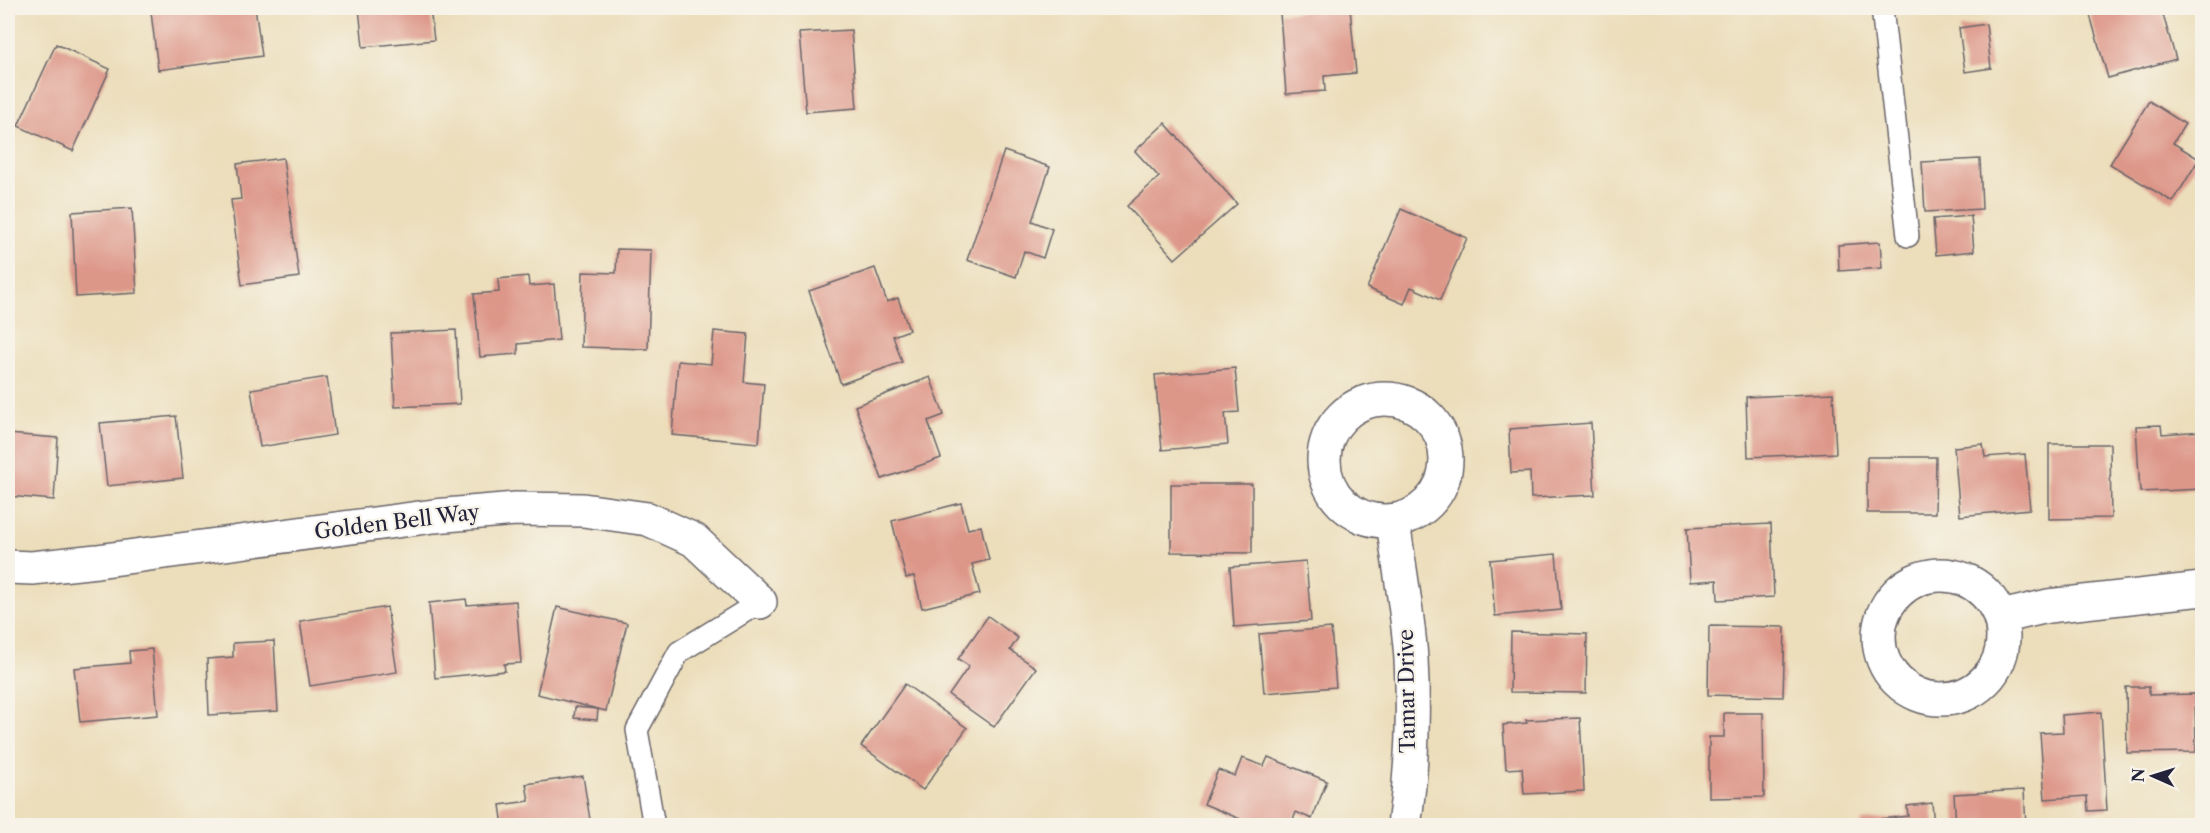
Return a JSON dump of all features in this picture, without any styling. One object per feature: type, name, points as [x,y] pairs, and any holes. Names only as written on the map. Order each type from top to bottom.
[{"type":"street","name":"Golden Bell Way","points":[[8,567],[32,568],[97,561],[434,516],[516,509],[583,510],[648,519],[694,540],[760,602]]},
{"type":"street","name":"Tamar Drive","points":[[1393,521],[1411,658],[1408,801],[1404,825]]},
{"type":"street","points":[[2001,617],[2048,606],[2202,589]]},
{"type":"lane","points":[[1882,8],[1908,236]]},
{"type":"lane","points":[[654,825],[637,730],[679,652],[760,602]]},
{"type":"building","points":[[187,8],[255,8],[262,56],[158,70],[151,12]]},
{"type":"building","points":[[359,8],[430,8],[434,40],[363,47]]},
{"type":"building","points":[[1350,8],[1356,73],[1324,76],[1325,91],[1286,94],[1280,13]]},
{"type":"building","points":[[2088,8],[2161,8],[2176,59],[2108,78]]},
{"type":"building","points":[[1986,24],[1991,68],[1965,72],[1959,28]]},
{"type":"building","points":[[851,30],[857,108],[806,112],[799,33]]},
{"type":"building","points":[[56,44],[110,69],[73,151],[18,126]]},
{"type":"building","points":[[2149,101],[2185,124],[2173,143],[2199,159],[2173,202],[2110,164]]},
{"type":"building","points":[[1165,123],[1237,204],[1175,259],[1127,206],[1159,177],[1135,151]]},
{"type":"building","points":[[1004,151],[1050,167],[1032,221],[1052,229],[1043,258],[1024,251],[1016,277],[967,260]]},
{"type":"building","points":[[283,158],[299,277],[242,285],[231,200],[241,199],[237,164]]},
{"type":"building","points":[[1980,159],[1982,209],[1925,212],[1922,162]]},
{"type":"building","points":[[132,208],[137,293],[76,297],[72,212]]},
{"type":"building","points":[[1401,209],[1467,238],[1440,300],[1411,287],[1404,304],[1367,288]]},
{"type":"building","points":[[1971,216],[1974,251],[1936,255],[1933,219]]},
{"type":"building","points":[[1880,242],[1882,268],[1839,271],[1838,245]]},
{"type":"building","points":[[617,249],[651,250],[648,349],[581,347],[583,272],[616,273]]},
{"type":"building","points":[[875,268],[887,302],[898,298],[909,330],[893,336],[902,362],[841,384],[809,291]]},
{"type":"building","points":[[528,276],[529,286],[554,284],[559,340],[518,344],[518,354],[480,357],[474,294],[499,292],[498,279]]},
{"type":"building","points":[[456,330],[460,404],[395,407],[391,333]]},
{"type":"building","points":[[714,331],[748,334],[744,382],[764,384],[759,443],[672,435],[678,361],[711,364]]},
{"type":"building","points":[[1235,368],[1239,412],[1225,413],[1228,444],[1162,450],[1155,375]]},
{"type":"building","points":[[327,377],[335,435],[260,447],[251,389]]},
{"type":"building","points":[[930,377],[944,415],[928,421],[941,458],[882,479],[855,406]]},
{"type":"building","points":[[1833,393],[1836,453],[1748,457],[1746,397]]},
{"type":"building","points":[[176,416],[183,478],[107,486],[100,423]]},
{"type":"building","points":[[1591,423],[1595,495],[1531,498],[1530,472],[1511,473],[1509,429]]},
{"type":"building","points":[[2161,425],[2162,434],[2202,431],[2202,489],[2140,492],[2136,426]]},
{"type":"building","points":[[8,434],[58,438],[54,500],[8,496]]},
{"type":"building","points":[[1983,444],[1985,457],[2025,454],[2030,509],[1960,516],[1954,447]]},
{"type":"building","points":[[2049,444],[2110,444],[2111,518],[2049,519]]},
{"type":"building","points":[[1867,457],[1936,457],[1935,513],[1867,513]]},
{"type":"building","points":[[1171,484],[1252,484],[1252,553],[1171,552]]},
{"type":"building","points":[[961,503],[968,529],[981,526],[989,560],[972,564],[980,594],[922,608],[914,576],[906,578],[892,521]]},
{"type":"building","points":[[1771,524],[1774,597],[1718,600],[1717,580],[1690,582],[1687,528]]},
{"type":"building","points":[[1556,554],[1561,610],[1495,616],[1490,560]]},
{"type":"building","points":[[1306,561],[1311,621],[1234,627],[1230,567]]},
{"type":"building","points":[[466,599],[467,605],[516,601],[521,663],[504,664],[505,671],[435,678],[429,603]]},
{"type":"building","points":[[387,607],[397,672],[310,686],[300,621]]},
{"type":"building","points":[[557,607],[627,623],[606,711],[537,694]]},
{"type":"building","points":[[988,616],[1018,638],[1010,650],[1036,668],[994,727],[949,695],[969,666],[958,659]]},
{"type":"building","points":[[1709,626],[1785,627],[1783,697],[1708,695]]},
{"type":"building","points":[[1331,628],[1336,687],[1264,693],[1259,634]]},
{"type":"building","points":[[1511,632],[1587,634],[1586,693],[1510,692]]},
{"type":"building","points":[[274,641],[278,711],[209,715],[207,659],[233,657],[233,643]]},
{"type":"building","points":[[152,649],[158,715],[80,722],[74,668],[130,663],[129,651]]},
{"type":"building","points":[[905,684],[967,728],[923,790],[861,746]]},
{"type":"building","points":[[2126,687],[2149,687],[2149,695],[2195,694],[2196,752],[2127,753]]},
{"type":"building","points":[[575,707],[598,709],[597,720],[574,718]]},
{"type":"building","points":[[2101,712],[2107,810],[2088,811],[2087,796],[2045,799],[2040,733],[2063,732],[2062,715]]},
{"type":"building","points":[[1724,713],[1763,713],[1764,797],[1709,798],[1709,737],[1724,737]]},
{"type":"building","points":[[1580,718],[1584,791],[1524,794],[1522,768],[1506,769],[1503,725],[1527,723],[1526,720]]},
{"type":"building","points":[[1268,757],[1327,781],[1312,819],[1296,812],[1291,826],[1257,826],[1204,804],[1218,770],[1235,776],[1242,758],[1264,766]]},
{"type":"building","points":[[583,776],[591,826],[503,826],[500,805],[529,801],[526,784]]},
{"type":"building","points":[[2024,790],[2026,826],[1956,826],[1954,794]]},
{"type":"building","points":[[1932,803],[1934,826],[1862,826],[1861,821],[1908,816],[1907,806]]}]
